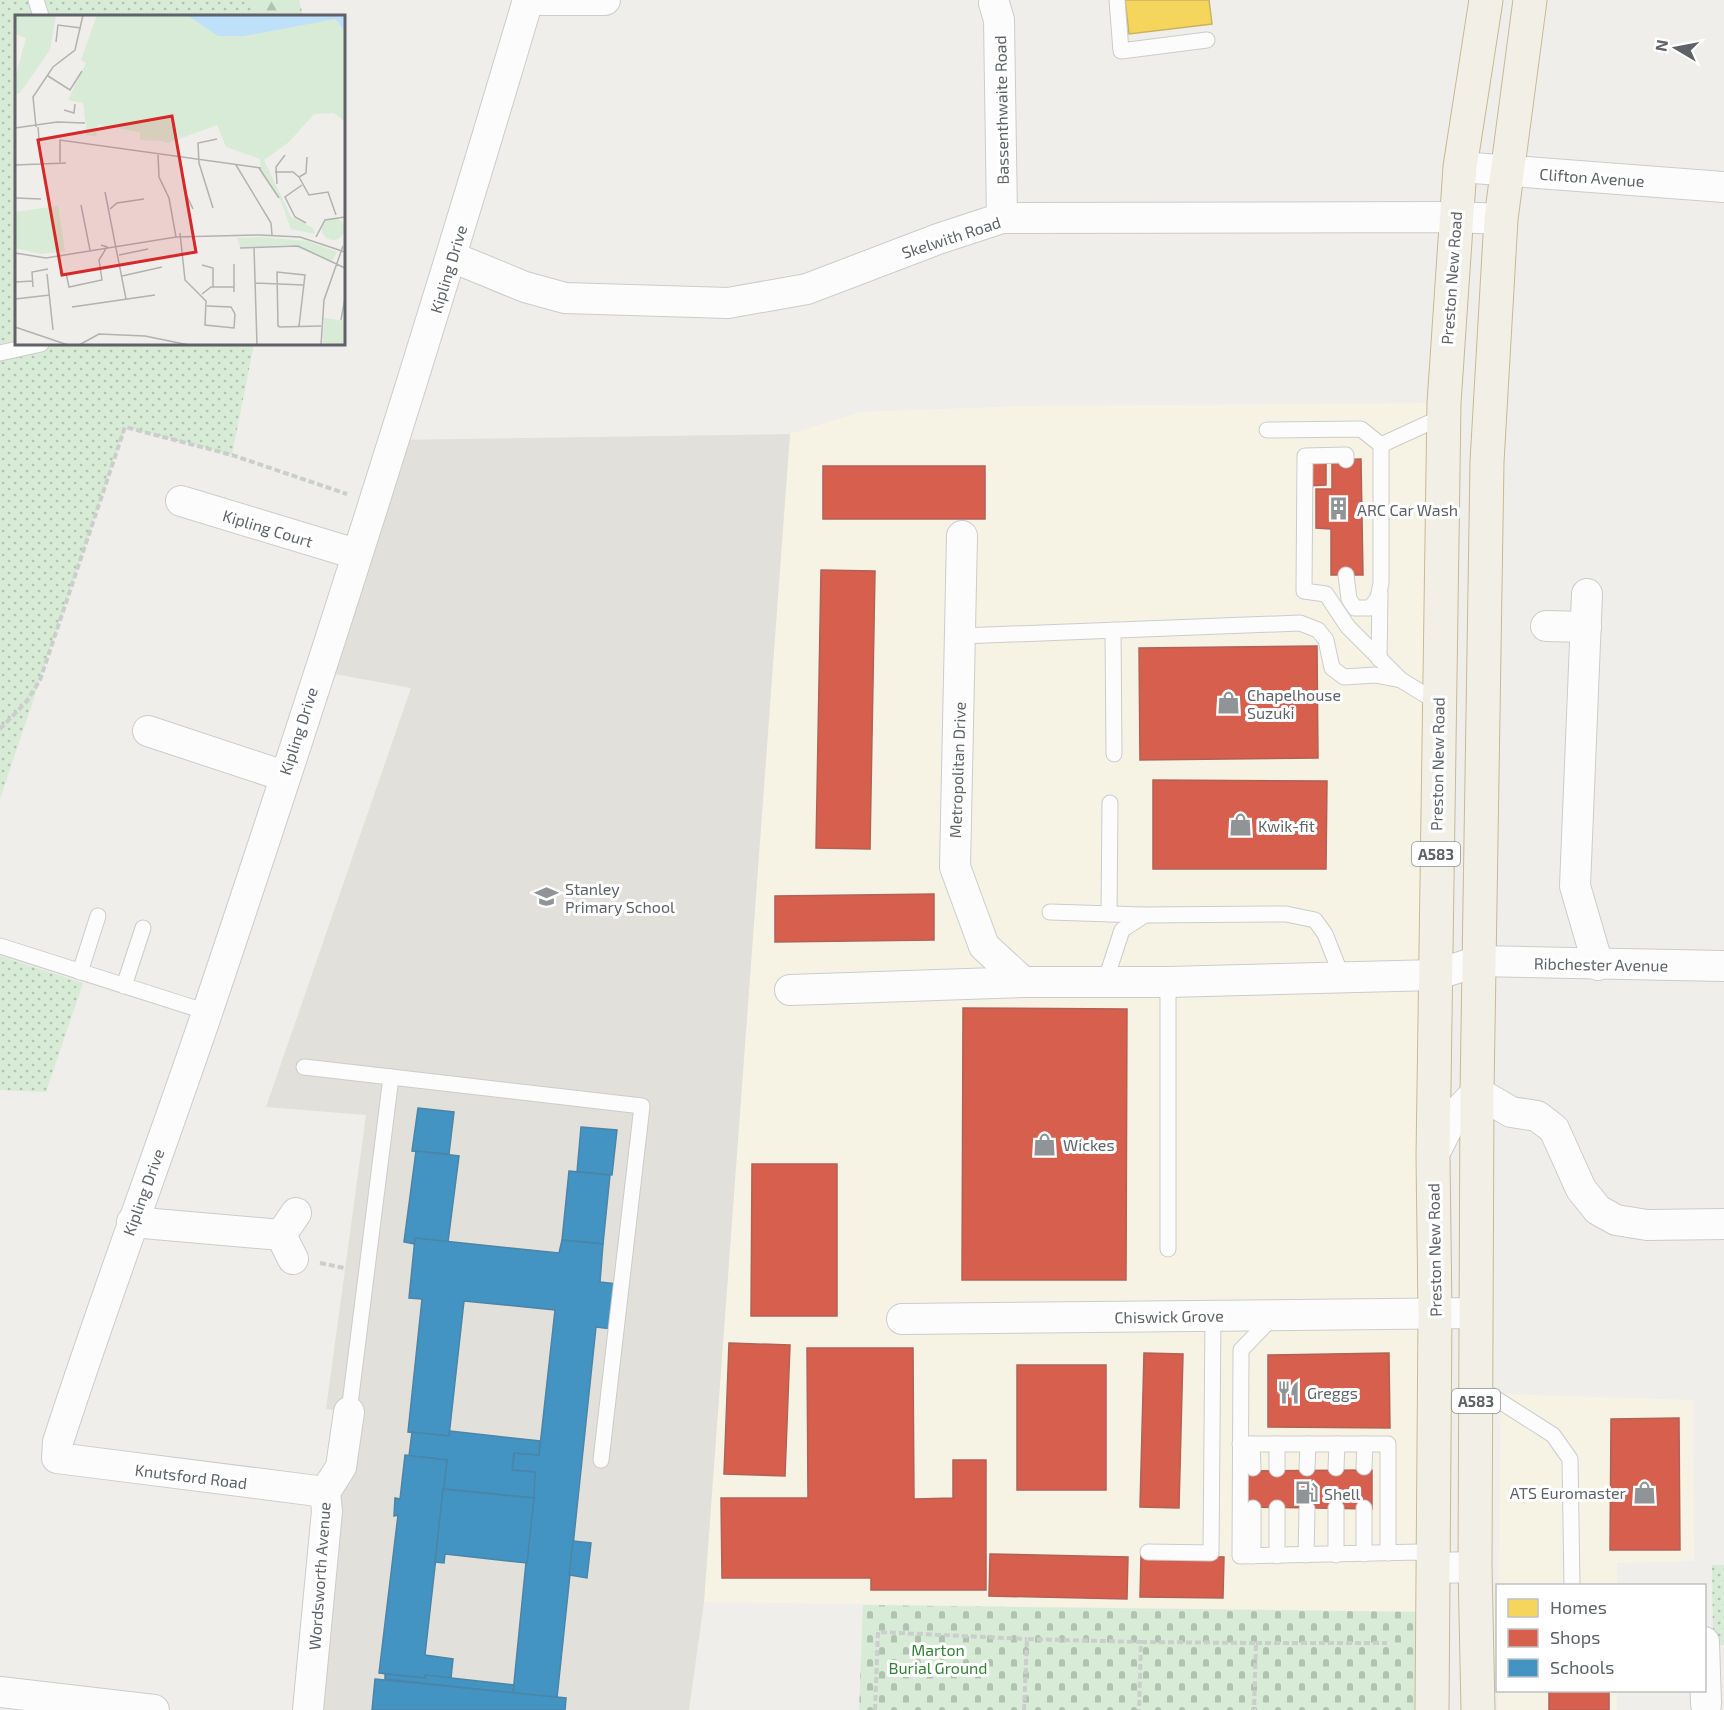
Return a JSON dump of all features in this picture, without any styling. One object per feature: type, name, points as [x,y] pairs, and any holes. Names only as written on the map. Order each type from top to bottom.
[{"type":"highway","name":"Preston New Road","points":[[1432,1710],[1435,1314],[1433,1083],[1437,702],[1444,416],[1460,167],[1486,0]]},
{"type":"highway","name":"A583","points":[[1478,1710],[1483,1662],[1474,1567],[1479,961],[1487,462],[1501,219],[1530,0]]},
{"type":"street","points":[[528,0],[604,0]]},
{"type":"street","name":"Kipling Drive","points":[[57,1458],[58,1442],[132,1222],[207,1012],[373,503],[452,257],[528,0]]},
{"type":"street","name":"Bassenthwaite Road","points":[[992,1],[999,20],[1002,218]]},
{"type":"street","name":"Clifton Avenue","points":[[1460,167],[1724,187]]},
{"type":"street","name":"Skelwith Road","points":[[452,257],[525,287],[566,298],[728,303],[807,289],[938,239],[1002,218],[1455,217],[1501,219]]},
{"type":"street","name":"Kipling Court","points":[[181,501],[356,554]]},
{"type":"street","name":"Metropolitan Drive","points":[[962,536],[955,867],[984,946],[1023,982]]},
{"type":"street","points":[[1587,594],[1575,886],[1598,964]]},
{"type":"street","points":[[1546,626],[1586,627]]},
{"type":"street","points":[[148,731],[284,776]]},
{"type":"street","name":"Ribchester Avenue","points":[[1435,975],[1479,961],[1724,966]]},
{"type":"street","points":[[790,990],[1023,982],[1168,982],[1435,975]]},
{"type":"street","points":[[1433,1083],[1453,1117],[1478,1139],[1511,1112]]},
{"type":"street","points":[[1433,1156],[1453,1117],[1478,1092],[1511,1112],[1537,1116],[1554,1129],[1581,1189],[1598,1210],[1616,1220],[1647,1225],[1724,1224]]},
{"type":"street","points":[[132,1222],[290,1236]]},
{"type":"street","name":"Chiswick Grove","points":[[902,1319],[1477,1313]]},
{"type":"street","name":"Wordsworth Avenue","points":[[309,1710],[327,1511],[325,1492],[341,1467],[350,1412]]},
{"type":"street","name":"Knutsford Road","points":[[57,1458],[325,1492]]},
{"type":"street","points":[[1432,1568],[1474,1567]]},
{"type":"street","points":[[1706,1654],[1724,1653]]},
{"type":"street","points":[[0,1692],[154,1710]]},
{"type":"street","points":[[1706,1692],[1706,1704]]},
{"type":"lane","points":[[36,0],[41,15]]},
{"type":"lane","points":[[1117,0],[1121,51],[1208,40]]},
{"type":"lane","points":[[0,353],[36,345]]},
{"type":"lane","points":[[1381,445],[1444,416]]},
{"type":"lane","points":[[1267,430],[1361,429],[1381,445]]},
{"type":"lane","points":[[1379,659],[1381,445]]},
{"type":"lane","points":[[1346,460],[1346,455],[1305,456],[1304,591],[1326,594],[1348,627],[1379,659],[1401,680],[1437,702]]},
{"type":"lane","points":[[1346,575],[1349,599],[1355,608],[1370,608],[1378,598],[1381,583]]},
{"type":"lane","points":[[961,636],[1300,623],[1318,630],[1326,640],[1332,668],[1344,677],[1375,675],[1401,680]]},
{"type":"lane","points":[[1113,630],[1114,754]]},
{"type":"lane","points":[[1109,914],[1110,803]]},
{"type":"lane","points":[[1050,912],[1145,915],[1286,914],[1315,920],[1325,934],[1342,977]]},
{"type":"lane","points":[[1105,982],[1122,930],[1145,915]]},
{"type":"lane","points":[[80,972],[98,916]]},
{"type":"lane","points":[[124,986],[143,928]]},
{"type":"lane","points":[[0,946],[207,1012]]},
{"type":"lane","points":[[1168,982],[1168,1249]]},
{"type":"lane","points":[[304,1066],[642,1107],[601,1460]]},
{"type":"lane","points":[[350,1412],[391,1077]]},
{"type":"lane","points":[[1275,1315],[1241,1350],[1246,1444],[1240,1556],[1420,1552],[1432,1568]]},
{"type":"lane","points":[[1148,1552],[1210,1553],[1213,1316]]},
{"type":"lane","points":[[1476,1386],[1553,1435],[1570,1460],[1572,1584]]},
{"type":"lane","points":[[1246,1444],[1388,1444],[1388,1553]]},
{"type":"lane","points":[[1246,1444],[1253,1468]]},
{"type":"lane","points":[[1277,1444],[1277,1468]]},
{"type":"lane","points":[[1307,1468],[1308,1444]]},
{"type":"lane","points":[[1336,1444],[1336,1468]]},
{"type":"lane","points":[[1364,1467],[1365,1444]]},
{"type":"lane","points":[[1253,1508],[1253,1556]]},
{"type":"lane","points":[[1277,1508],[1277,1556]]},
{"type":"lane","points":[[1336,1508],[1336,1555]]},
{"type":"lane","points":[[1364,1508],[1364,1554]]},
{"type":"lane","points":[[1306,1555],[1307,1509]]},
{"type":"path","points":[[0,729],[27,701],[40,680],[125,427],[232,455],[373,503]]},
{"type":"path","points":[[290,1236],[344,1266],[343,1277]]},
{"type":"path","points":[[875,1710],[878,1632],[1141,1642],[1387,1643]]},
{"type":"path","points":[[1024,1710],[1027,1639]]},
{"type":"path","points":[[1139,1710],[1141,1642]]},
{"type":"path","points":[[1254,1710],[1256,1643]]},
{"type":"shaded area","points":[[1444,403],[1431,1612],[704,1602],[790,434],[861,412],[1022,406]]},
{"type":"shaded area","name":"Stanley Primary School","points":[[790,434],[704,1602],[689,1710],[308,1710],[349,1412],[326,1409],[366,1115],[266,1107],[411,688],[318,671],[393,440]]},
{"type":"shaded area","points":[[1501,1394],[1693,1400],[1694,1561],[1617,1563],[1617,1584],[1499,1584]]},
{"type":"shaded area","points":[[1498,1692],[1617,1692],[1617,1710],[1498,1710]]},
{"type":"green space","points":[[0,0],[266,0],[269,15],[15,15],[15,345],[254,345],[232,455],[125,427],[0,799]]},
{"type":"green space","points":[[250,0],[299,0],[303,15],[253,15]]},
{"type":"green space","points":[[0,956],[83,983],[46,1092],[0,1090]]},
{"type":"green space","points":[[1712,1565],[1724,1565],[1724,1645],[1713,1645]]},
{"type":"green space","name":"Marton Burial Ground","points":[[863,1605],[1431,1612],[1432,1710],[859,1710]]},
{"type":"building: Homes","points":[[1125,0],[1209,0],[1212,24],[1129,34]]},
{"type":"building: Shops","points":[[1306,458],[1326,458],[1326,485],[1307,486]]},
{"type":"building: Shops","name":"ARC Car Wash","points":[[1361,459],[1363,575],[1331,575],[1331,529],[1316,528],[1316,489],[1332,489],[1332,460]]},
{"type":"building: Shops","points":[[823,466],[985,466],[985,519],[823,519]]},
{"type":"building: Shops","points":[[821,570],[875,571],[870,849],[816,848]]},
{"type":"building: Shops","name":"Chapelhouse Suzuki","points":[[1317,646],[1318,758],[1140,760],[1139,648]]},
{"type":"building: Shops","name":"Kwik-fit","points":[[1153,780],[1327,781],[1326,869],[1153,869]]},
{"type":"building: Shops","points":[[934,894],[934,940],[775,942],[775,896]]},
{"type":"building: Shops","name":"Wickes","points":[[963,1008],[1127,1009],[1126,1280],[962,1280]]},
{"type":"building: Shops","points":[[752,1164],[837,1164],[837,1316],[751,1316]]},
{"type":"building: Shops","points":[[729,1343],[790,1345],[785,1476],[724,1474]]},
{"type":"building: Shops","points":[[807,1348],[913,1348],[914,1499],[953,1498],[953,1460],[986,1460],[986,1590],[871,1590],[871,1578],[722,1578],[721,1498],[808,1498]]},
{"type":"building: Shops","points":[[1144,1353],[1183,1354],[1179,1508],[1140,1507]]},
{"type":"building: Shops","points":[[1389,1353],[1390,1428],[1268,1427],[1268,1355]]},
{"type":"building: Shops","points":[[1017,1365],[1106,1365],[1106,1490],[1017,1490]]},
{"type":"building: Shops","points":[[1679,1418],[1680,1550],[1610,1550],[1611,1419]]},
{"type":"building: Shops","points":[[1372,1470],[1372,1509],[1248,1507],[1248,1471]]},
{"type":"building: Shops","points":[[990,1554],[1128,1557],[1127,1599],[989,1596]]},
{"type":"building: Shops","points":[[1141,1555],[1224,1557],[1223,1598],[1140,1597]]},
{"type":"building: Shops","points":[[1549,1692],[1609,1692],[1609,1710],[1549,1710]]},
{"type":"building: Schools","points":[[418,1108],[454,1112],[449,1154],[412,1151]]},
{"type":"building: Schools","points":[[581,1127],[617,1130],[612,1175],[577,1172]]},
{"type":"building: Schools","points":[[416,1151],[459,1156],[448,1242],[415,1238],[415,1244],[404,1242]]},
{"type":"building: Schools","points":[[569,1171],[610,1175],[603,1244],[562,1240]]},
{"type":"building: Schools","points":[[415,1238],[559,1253],[562,1240],[603,1244],[600,1282],[617,1284],[612,1329],[596,1327],[557,1698],[513,1693],[535,1472],[512,1470],[514,1453],[539,1455],[555,1310],[464,1301],[449,1436],[408,1432],[422,1299],[409,1298]]},
{"type":"building: Schools","points":[[450,1431],[540,1441],[539,1455],[514,1453],[512,1470],[535,1472],[534,1498],[443,1489],[447,1460],[409,1456],[412,1432],[449,1436]]},
{"type":"building: Schools","points":[[405,1455],[447,1460],[425,1655],[453,1659],[451,1678],[425,1675],[425,1678],[379,1673],[398,1515],[394,1516],[395,1498],[400,1499]]},
{"type":"building: Schools","points":[[443,1489],[534,1498],[527,1563],[445,1554],[444,1563],[435,1562]]},
{"type":"building: Schools","points":[[573,1541],[591,1543],[587,1578],[569,1575]]},
{"type":"building: Schools","points":[[385,1674],[425,1678],[425,1675],[514,1685],[513,1693],[385,1679]]},
{"type":"building: Schools","points":[[375,1679],[566,1698],[565,1710],[372,1710]]},
{"type":"place","name":"ARC Car Wash","points":[[1339,509]]},
{"type":"place","name":"Chapelhouse Suzuki","points":[[1229,703]]},
{"type":"place","name":"Kwik-fit","points":[[1240,825]]},
{"type":"place","name":"Stanley Primary School","points":[[547,897]]},
{"type":"place","name":"Wickes","points":[[1045,1144]]},
{"type":"place","name":"Greggs","points":[[1289,1392]]},
{"type":"place","name":"ATS Euromaster","points":[[1644,1492]]},
{"type":"place","name":"Shell","points":[[1306,1493]]}]
